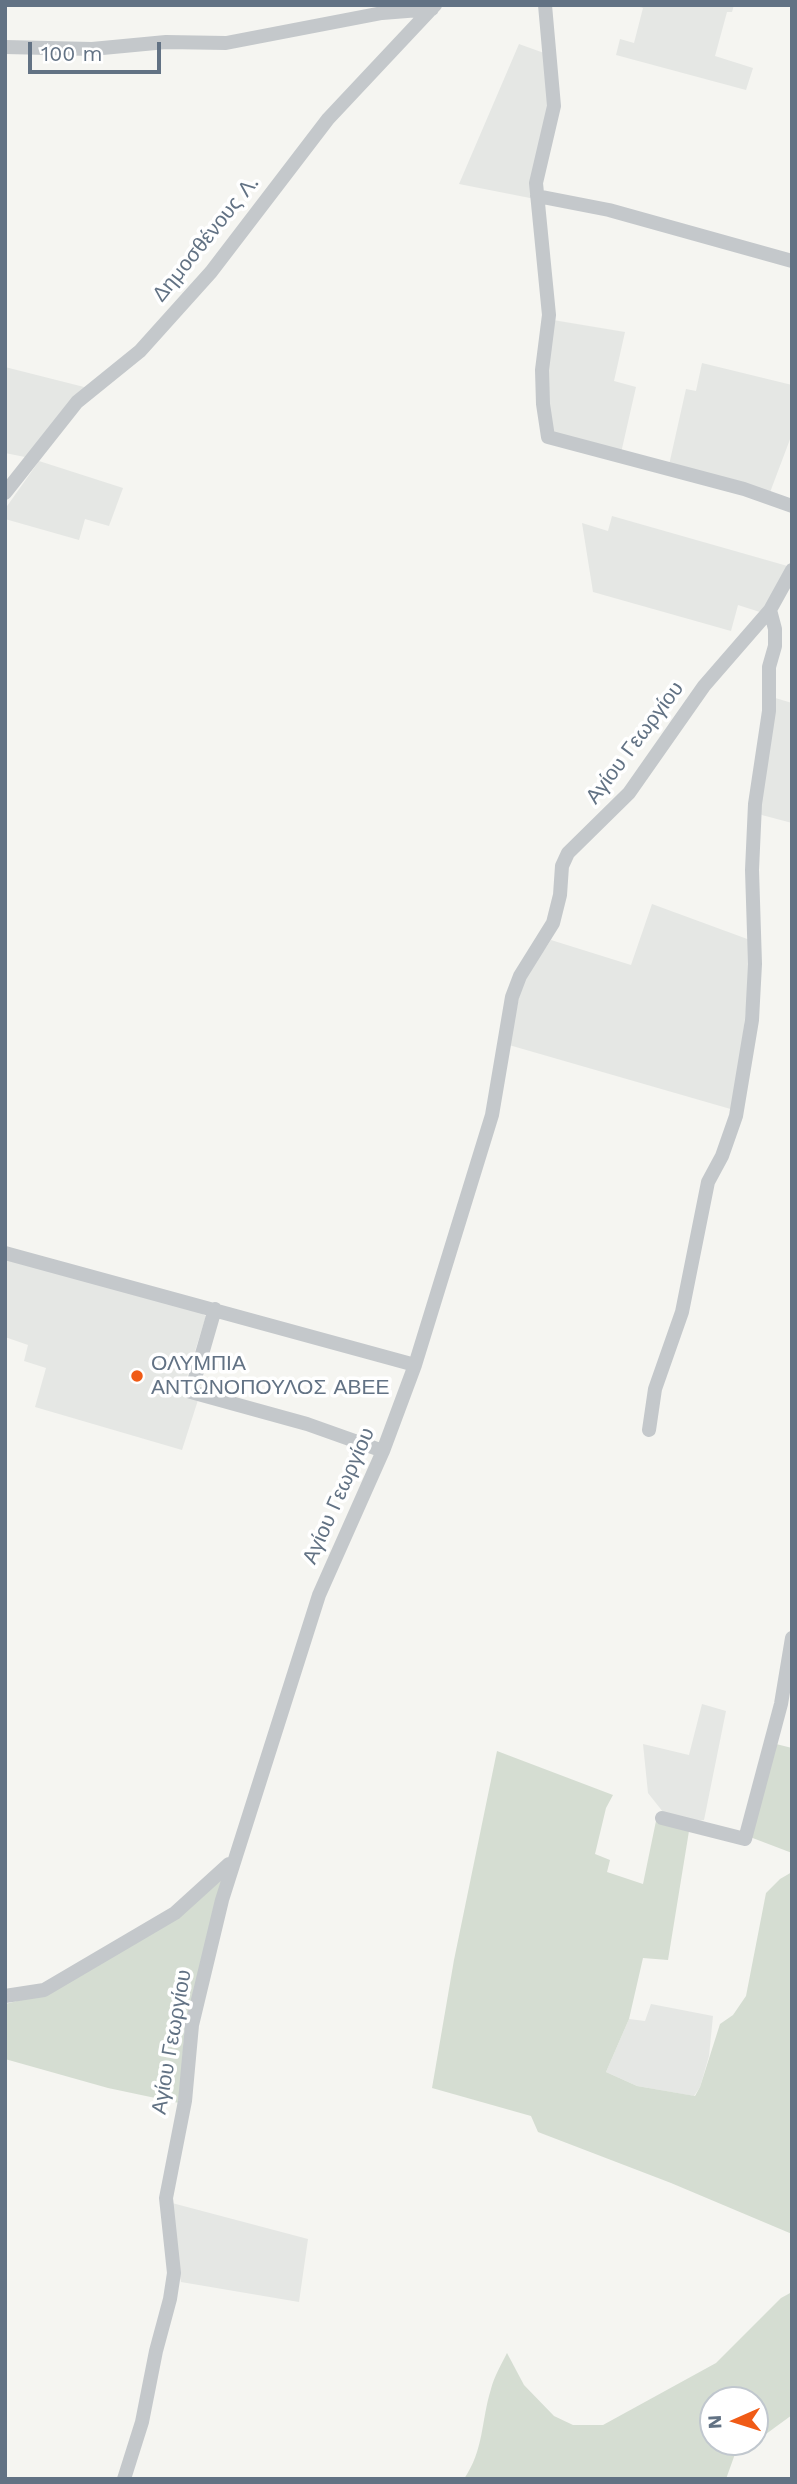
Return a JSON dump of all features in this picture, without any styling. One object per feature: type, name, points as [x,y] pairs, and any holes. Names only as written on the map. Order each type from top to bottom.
[{"type":"street","points":[[545,5],[554,106],[542,150],[537,196],[550,315],[542,370],[548,437],[719,482],[792,506]]},
{"type":"street","points":[[5,47],[92,49],[166,42],[226,43],[382,13],[433,7]]},
{"type":"street","name":"Δημοσθένους Λ.","points":[[5,493],[77,402],[140,351],[211,272],[328,119],[433,7]]},
{"type":"street","points":[[537,196],[609,210],[792,261]]},
{"type":"street","name":"Αγίου Γεωργίου","points":[[124,2479],[142,2422],[156,2351],[170,2299],[174,2273],[166,2198],[185,2101],[195,2007],[233,1860],[262,1781],[319,1595],[383,1451],[415,1365],[492,1115],[512,997],[520,976],[553,923],[560,895],[562,866],[568,853],[629,793],[704,686],[770,610],[792,570]]},
{"type":"street","points":[[649,1430],[655,1389],[682,1312],[708,1181],[723,1156],[736,1116],[752,1020],[755,804],[765,753],[769,667],[775,646],[775,629],[770,610]]},
{"type":"street","points":[[5,1253],[415,1365]]},
{"type":"street","points":[[215,1309],[191,1392],[307,1424],[383,1451]]},
{"type":"street","points":[[662,1818],[745,1839],[781,1704],[792,1638]]},
{"type":"street","points":[[5,1996],[44,1990],[175,1913],[219,1876],[233,1860]]},
{"type":"shaded area","points":[[633,5],[734,5],[732,12],[727,12],[715,56],[753,68],[746,90],[616,55],[620,39],[634,43],[643,8]]},
{"type":"shaded area","points":[[519,44],[544,53],[549,102],[530,198],[459,184]]},
{"type":"shaded area","points":[[553,320],[625,332],[614,381],[636,387],[621,453],[550,435],[546,399]]},
{"type":"shaded area","points":[[702,363],[792,385],[792,434],[769,495],[669,465],[686,389],[696,391]]},
{"type":"shaded area","points":[[5,367],[88,388],[30,458],[5,453]]},
{"type":"shaded area","points":[[39,461],[123,488],[109,526],[85,519],[79,540],[5,519],[5,509]]},
{"type":"shaded area","points":[[612,516],[791,567],[763,613],[738,605],[731,631],[593,592],[582,523],[608,531]]},
{"type":"shaded area","points":[[772,697],[792,703],[792,823],[758,814]]},
{"type":"shaded area","points":[[652,904],[750,940],[751,968],[734,1110],[509,1045],[520,993],[528,972],[551,940],[631,965]]},
{"type":"shaded area","points":[[5,1258],[192,1308],[206,1316],[182,1393],[198,1400],[182,1450],[35,1407],[46,1368],[24,1361],[28,1345],[5,1337]]},
{"type":"shaded area","points":[[702,1704],[726,1711],[704,1820],[696,1821],[663,1812],[648,1793],[643,1744],[689,1755]]},
{"type":"shaded area","points":[[776,1744],[792,1748],[792,1853],[750,1837]]},
{"type":"shaded area","points":[[497,1751],[613,1795],[606,1808],[595,1854],[610,1860],[607,1872],[643,1884],[656,1821],[689,1831],[668,1960],[643,1958],[629,2019],[606,2072],[637,2086],[695,2096],[720,2024],[733,2015],[746,1996],[766,1893],[792,1872],[792,2234],[671,2183],[538,2132],[531,2116],[432,2088],[454,1960]]},
{"type":"shaded area","points":[[225,1878],[185,2027],[179,2103],[108,2088],[5,2059],[5,2004],[49,1993]]},
{"type":"shaded area","points":[[651,2004],[713,2016],[709,2056],[700,2087],[694,2096],[637,2086],[606,2072],[629,2019],[645,2021]]},
{"type":"shaded area","points":[[172,2203],[308,2239],[299,2302],[181,2282],[169,2217]]},
{"type":"shaded area","points":[[792,2292],[792,2415],[769,2432],[769,2386],[699,2386],[699,2456],[734,2456],[726,2479],[464,2479],[479,2446],[492,2384],[507,2353],[524,2385],[554,2416],[573,2425],[603,2425],[716,2363],[781,2298]]},
{"type":"place","name":"ΟΛΥΜΠΙΑ ΑΝΤΩΝΟΠΟΥΛΟΣ ΑΒΕΕ","points":[[137,1376]]}]
